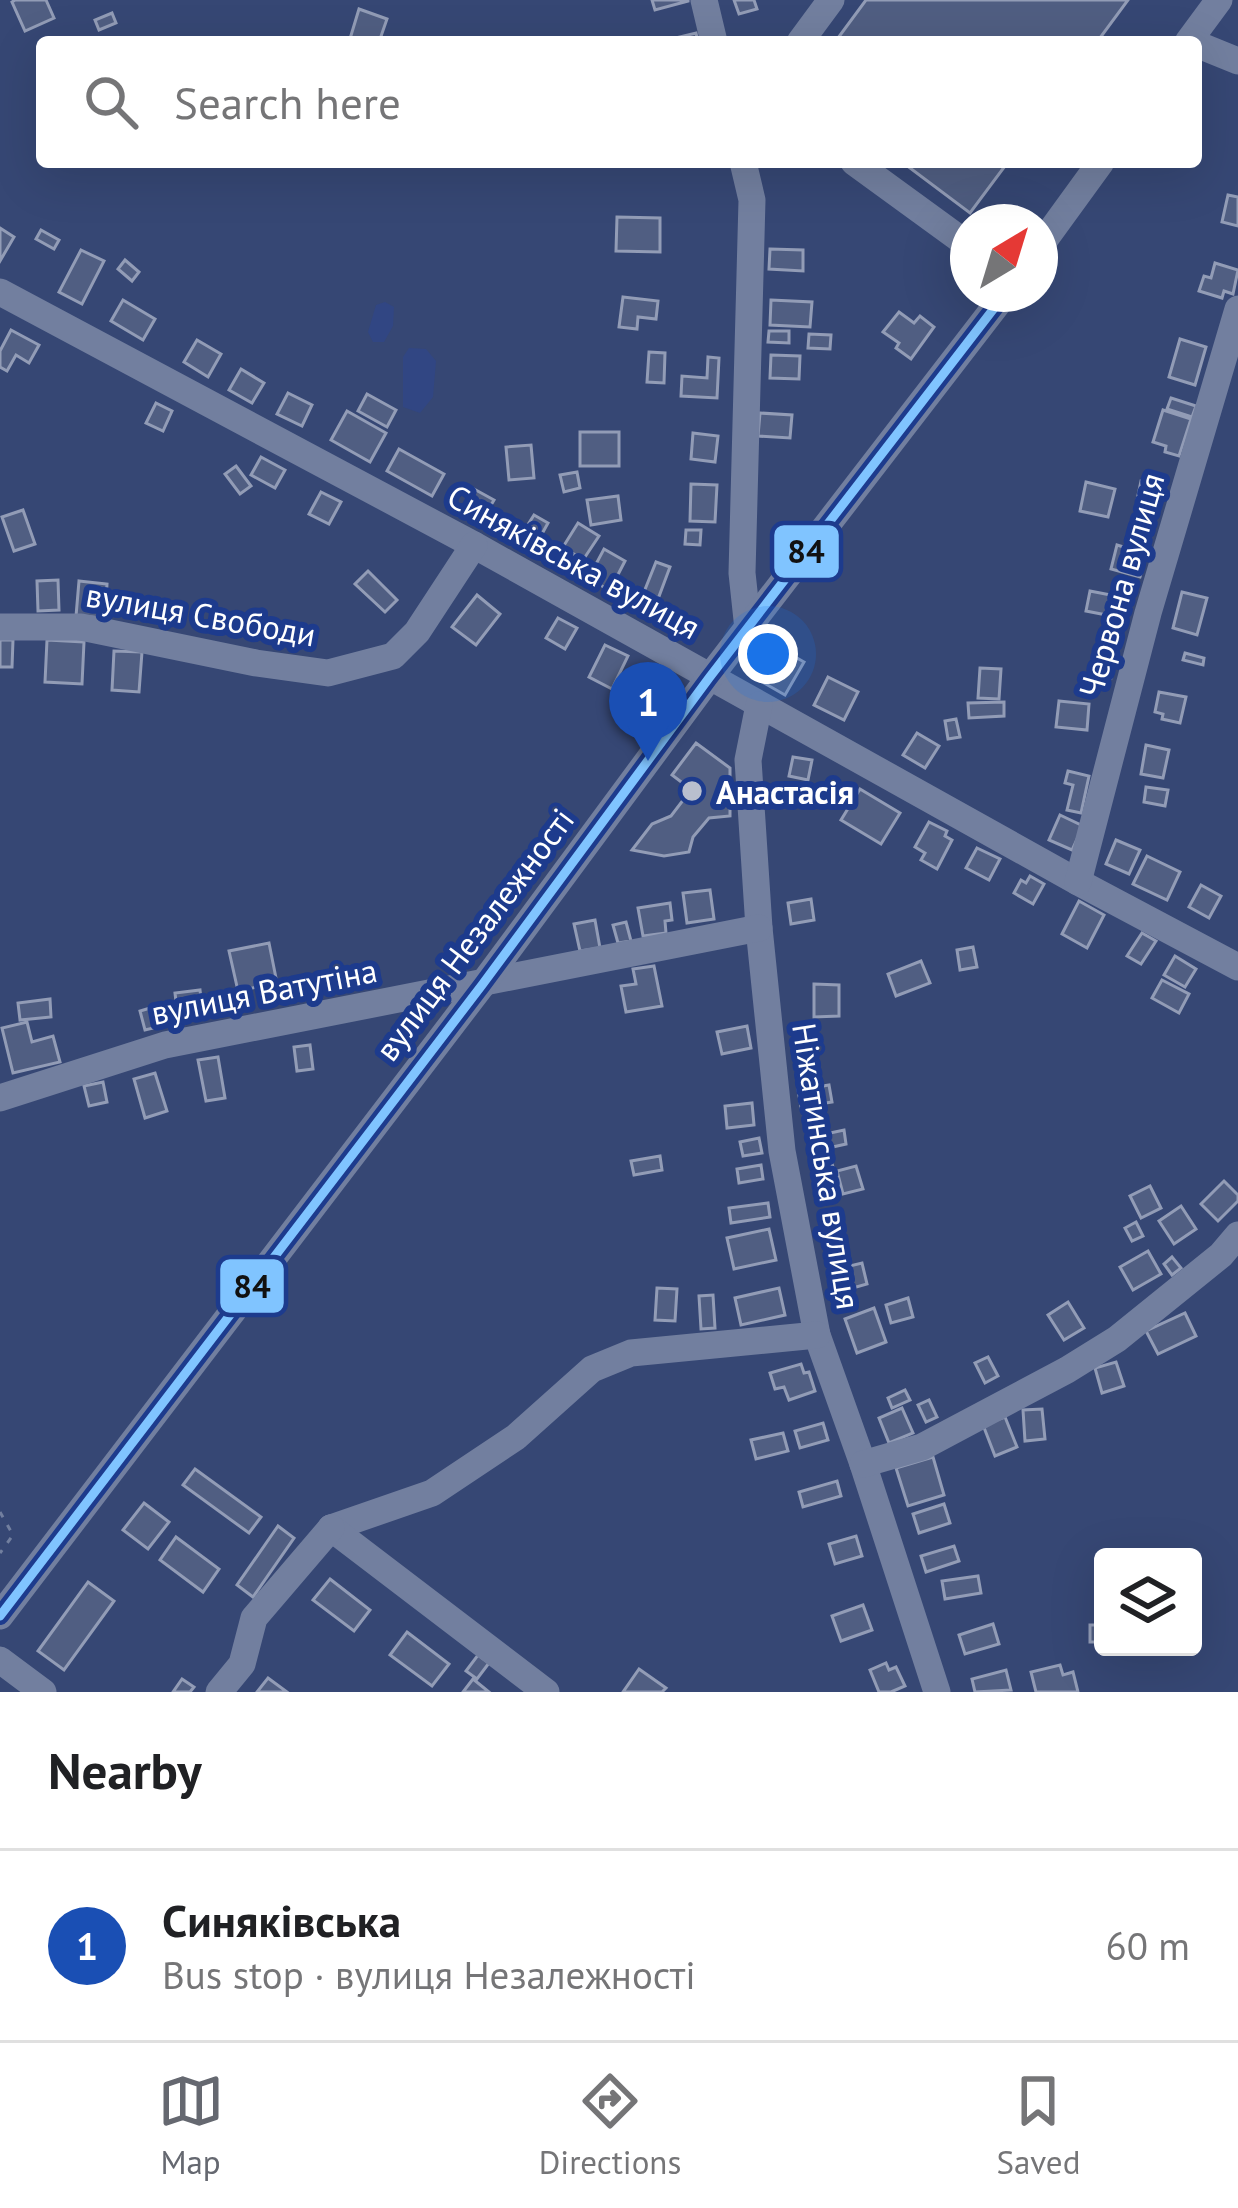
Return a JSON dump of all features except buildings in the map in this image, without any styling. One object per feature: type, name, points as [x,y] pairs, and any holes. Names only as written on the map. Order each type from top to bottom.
[{"type":"street","points":[[704,0],[713,36]]},
{"type":"street","points":[[804,36],[831,0]]},
{"type":"street","points":[[1195,36],[1219,0]]},
{"type":"street","points":[[1202,46],[1238,61]]},
{"type":"street","points":[[744,168],[752,200],[742,573],[748,629]]},
{"type":"street","points":[[862,168],[950,232]]},
{"type":"street","points":[[1058,221],[1097,168]]},
{"type":"street","name":"Синяківська вулиця","points":[[0,292],[474,545],[1238,967]]},
{"type":"street","name":"Червона вулиця","points":[[1078,882],[1148,614],[1238,309]]},
{"type":"street","name":"вулиця Незалежності","points":[[0,1616],[991,312]]},
{"type":"street","name":"вулиця Свободи","points":[[0,627],[81,627],[328,673],[393,656],[417,632],[474,545]]},
{"type":"street","name":"Ніжатинська вулиця","points":[[759,705],[748,760],[782,1151],[817,1335],[937,1692]]},
{"type":"street","name":"вулиця Ватутіна","points":[[0,1098],[165,1046],[759,928]]},
{"type":"street","points":[[863,1464],[922,1447],[1117,1339],[1221,1255],[1238,1235]]},
{"type":"street","points":[[219,1692],[242,1664],[254,1618],[331,1528],[432,1493],[516,1437],[592,1369],[631,1353],[817,1335]]},
{"type":"street","points":[[331,1528],[546,1692]]},
{"type":"street","points":[[0,1660],[43,1692]]},
{"type":"path","points":[[0,1512],[13,1535],[0,1553]]},
{"type":"water","points":[[385,302],[394,307],[393,326],[384,342],[373,342],[368,332],[376,305]]},
{"type":"water","points":[[409,348],[426,349],[436,361],[433,397],[420,413],[403,407],[403,357]]},
{"type":"transit line","name":"84","points":[[0,1616],[991,312]]},
{"type":"place","name":"Синяківська","points":[[648,761]]},
{"type":"place","name":"Анастасія","points":[[692,791]]}]
